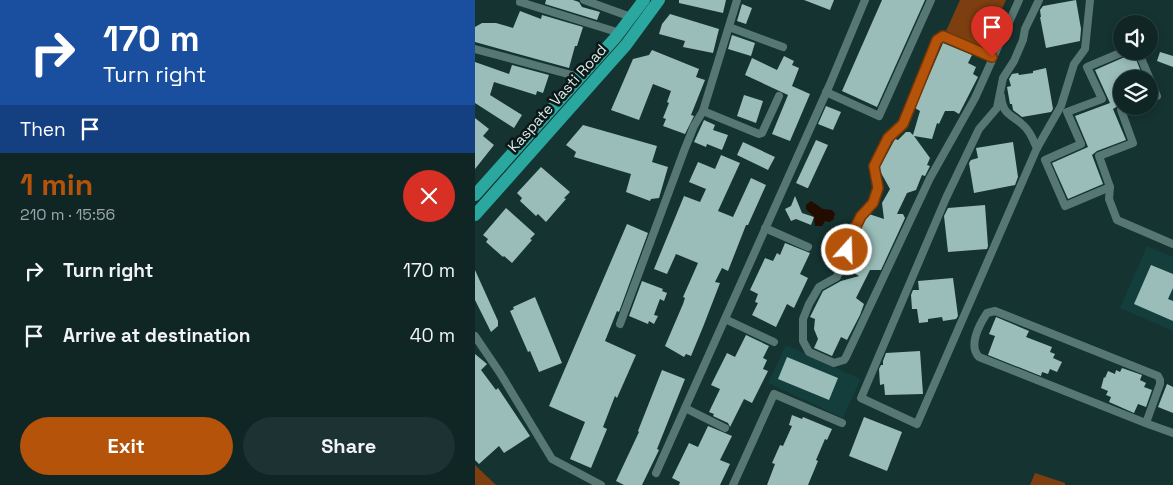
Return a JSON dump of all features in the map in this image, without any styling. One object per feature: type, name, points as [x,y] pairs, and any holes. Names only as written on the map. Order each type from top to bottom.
[{"type":"main road","name":"Kaspate Vasti Road","points":[[475,195],[620,33],[644,0]]},
{"type":"main road","name":"Kaspate Vasti Road","points":[[475,215],[626,46],[659,0]]},
{"type":"street","points":[[584,0],[631,17]]},
{"type":"street","points":[[620,324],[684,151],[694,126],[703,111],[737,0]]},
{"type":"street","points":[[656,473],[826,92],[865,0]]},
{"type":"street","points":[[826,92],[879,116],[931,0]]},
{"type":"street","points":[[992,57],[943,36],[937,40],[903,124],[888,138],[874,166],[878,188],[873,203],[861,216],[849,240],[837,277],[819,287],[809,304],[803,319],[803,341],[809,352],[834,363],[844,360],[846,357],[930,178],[975,98],[1019,0]]},
{"type":"street","points":[[1043,0],[1037,3],[1025,29],[1023,40],[1014,61],[1003,78],[997,108],[979,129],[946,198],[861,398],[917,424],[1037,148],[1061,106],[1074,64],[1085,49],[1090,0]]},
{"type":"street","points":[[519,2],[620,33]]},
{"type":"street","points":[[729,27],[783,47]]},
{"type":"street","points":[[475,49],[579,77]]},
{"type":"street","points":[[1110,186],[1065,206],[1045,160],[1081,144],[1067,112],[1102,99],[1087,67],[1113,56]]},
{"type":"street","points":[[1001,90],[1005,112],[1025,127],[1037,148]]},
{"type":"street","points":[[703,111],[759,134],[762,133],[779,96]]},
{"type":"street","points":[[1123,115],[1133,143],[1099,156],[1110,186],[1109,199],[1117,220],[1173,244]]},
{"type":"street","points":[[765,228],[808,247]]},
{"type":"street","points":[[1146,423],[1160,384],[1158,376],[995,311],[987,312],[973,346],[974,351],[979,357],[1146,423],[1173,433]]},
{"type":"street","points":[[725,318],[774,342]]},
{"type":"street","points":[[475,336],[500,373],[552,459],[601,485]]},
{"type":"street","points":[[733,485],[775,394],[842,423]]},
{"type":"street","points":[[685,408],[725,428]]},
{"type":"shaded area","points":[[960,0],[1006,0],[984,48],[946,31]]},
{"type":"shaded area","points":[[811,201],[823,209],[832,210],[835,214],[833,220],[825,221],[822,226],[815,226],[814,217],[806,209],[806,205]]},
{"type":"shaded area","points":[[1147,246],[1173,257],[1173,331],[1120,308]]},
{"type":"shaded area","points":[[786,345],[861,379],[843,418],[768,383]]},
{"type":"shaded area","points":[[475,465],[496,485],[475,485]]},
{"type":"shaded area","points":[[1035,473],[1065,483],[1065,485],[1030,485]]},
{"type":"building","points":[[546,0],[573,0],[579,2],[582,7],[600,12],[597,20],[545,4]]},
{"type":"building","points":[[679,0],[726,0],[723,13],[679,3]]},
{"type":"building","points":[[804,0],[834,0],[830,10]]},
{"type":"building","points":[[882,0],[925,0],[877,107],[842,91]]},
{"type":"building","points":[[1076,0],[1081,29],[1080,41],[1046,48],[1040,10],[1043,6]]},
{"type":"building","points":[[742,4],[752,8],[746,24],[737,21]]},
{"type":"building","points":[[520,11],[541,19],[542,15],[583,27],[569,68],[475,42],[475,27],[482,23],[496,23],[513,28]]},
{"type":"building","points":[[670,14],[719,29],[713,53],[683,47],[685,41],[659,34],[662,24]]},
{"type":"building","points":[[732,35],[755,43],[751,56],[728,49]]},
{"type":"building","points":[[943,43],[972,55],[968,63],[976,67],[973,74],[978,77],[959,114],[954,111],[945,111],[939,124],[937,123],[932,139],[914,136],[930,158],[927,165],[930,166],[925,176],[922,175],[916,190],[907,193],[897,214],[903,214],[905,218],[881,270],[870,270],[856,298],[864,304],[860,315],[847,340],[841,337],[832,356],[814,348],[818,339],[814,329],[815,319],[810,317],[823,291],[841,281],[859,276],[848,269],[851,264],[860,260],[856,250],[853,249],[864,221],[869,214],[884,219],[882,203],[890,189],[880,171],[880,167],[895,139],[898,140],[906,132],[910,132],[913,135],[920,111],[915,108]]},
{"type":"building","points":[[652,50],[699,69],[696,77],[705,80],[691,115],[694,116],[685,134],[663,126],[666,119],[663,118],[671,91],[653,84],[639,120],[611,110],[633,59],[649,55]]},
{"type":"building","points":[[1160,52],[1173,56],[1173,67],[1157,61]]},
{"type":"building","points":[[784,56],[794,61],[792,65],[799,68],[792,86],[810,94],[790,141],[772,134],[788,95],[745,75],[752,58],[777,70]]},
{"type":"building","points":[[1118,60],[1136,60],[1140,70],[1113,70],[1113,115],[1116,115],[1126,140],[1097,151],[1092,155],[1103,184],[1068,199],[1052,163],[1088,147],[1075,116],[1110,103],[1095,70]]},
{"type":"building","points":[[475,62],[509,74],[512,65],[549,75],[543,93],[537,91],[536,95],[494,82],[490,95],[522,115],[514,128],[475,103]]},
{"type":"building","points":[[1046,68],[1053,109],[1051,112],[1022,117],[1013,110],[1012,104],[1010,104],[1007,87],[1011,86],[1009,79],[1012,74],[1033,73],[1033,71]]},
{"type":"building","points":[[744,95],[763,101],[756,123],[737,116]]},
{"type":"building","points":[[826,106],[841,112],[833,130],[818,124]]},
{"type":"building","points":[[475,118],[489,129],[483,136],[494,145],[475,169]]},
{"type":"building","points":[[704,120],[715,125],[713,130],[728,135],[722,150],[707,144],[706,147],[694,142]]},
{"type":"building","points":[[583,125],[657,146],[652,162],[668,167],[659,198],[651,199],[650,201],[626,192],[631,174],[574,157],[576,152],[566,145]]},
{"type":"building","points":[[816,140],[828,145],[807,188],[796,183]]},
{"type":"building","points":[[743,142],[775,157],[768,170],[737,155]]},
{"type":"building","points":[[1013,142],[1018,177],[1015,185],[974,193],[969,163],[971,160],[978,158],[976,148]]},
{"type":"building","points":[[721,155],[740,163],[718,211],[733,217],[751,178],[766,185],[748,225],[746,225],[728,271],[722,268],[715,282],[720,283],[691,356],[686,354],[684,357],[665,346],[698,263],[676,254],[667,274],[654,269],[684,196],[700,202],[706,189],[689,182],[698,162],[715,169]]},
{"type":"building","points":[[541,167],[570,192],[546,222],[538,214],[536,216],[520,201],[522,198],[517,193]]},
{"type":"building","points":[[795,196],[802,213],[814,217],[811,225],[796,219],[791,221],[785,209],[791,206]]},
{"type":"building","points":[[985,205],[987,249],[948,252],[944,216],[948,208]]},
{"type":"building","points":[[506,208],[535,234],[512,263],[486,242],[488,239],[483,235]]},
{"type":"building","points":[[627,224],[648,233],[619,312],[617,311],[605,341],[636,355],[617,398],[615,396],[603,427],[607,429],[591,468],[570,459],[585,422],[549,406]]},
{"type":"building","points":[[785,243],[810,253],[800,274],[808,278],[794,308],[787,304],[776,327],[752,315],[758,303],[755,302],[758,294],[750,290],[765,258],[773,261],[777,253],[780,255]]},
{"type":"building","points":[[1151,265],[1173,274],[1173,288],[1168,299],[1173,301],[1173,321],[1134,304]]},
{"type":"building","points":[[475,270],[498,321],[498,326],[491,332],[475,300]]},
{"type":"building","points":[[953,278],[958,316],[956,319],[943,321],[942,317],[928,319],[928,322],[919,323],[917,309],[912,309],[911,295],[913,290],[919,290],[918,281]]},
{"type":"building","points":[[642,281],[663,289],[662,291],[667,293],[664,301],[660,299],[654,315],[658,316],[654,324],[649,321],[648,324],[629,316]]},
{"type":"building","points":[[535,297],[562,363],[539,372],[510,311],[514,309],[513,307]]},
{"type":"building","points":[[996,317],[1029,331],[1026,337],[1052,347],[1050,352],[1055,354],[1053,358],[1062,362],[1057,372],[1050,369],[1048,374],[1042,372],[1041,376],[988,355],[995,336],[989,334]]},
{"type":"building","points":[[746,335],[769,346],[763,358],[767,360],[763,369],[768,371],[752,403],[744,399],[730,427],[728,423],[709,412],[720,389],[711,385],[727,353],[735,357]]},
{"type":"building","points":[[920,351],[923,394],[885,395],[884,384],[880,385],[879,369],[883,365],[886,353]]},
{"type":"building","points":[[475,354],[487,364],[481,370],[496,390],[498,388],[530,436],[504,453],[499,446],[479,464],[475,460]]},
{"type":"building","points":[[787,357],[838,378],[829,400],[778,379]]},
{"type":"building","points":[[1122,368],[1142,375],[1140,380],[1146,383],[1144,387],[1152,390],[1146,407],[1138,404],[1134,413],[1109,402],[1111,397],[1106,395],[1108,391],[1101,388],[1108,371],[1115,374],[1116,370],[1120,372]]},
{"type":"building","points":[[662,370],[685,379],[657,449],[659,450],[642,485],[624,485],[616,481],[639,432]]},
{"type":"building","points":[[1167,384],[1173,387],[1173,413],[1158,407]]},
{"type":"building","points":[[792,415],[802,419],[803,417],[832,429],[827,440],[825,439],[816,460],[818,461],[808,485],[767,485],[775,464],[772,463],[780,445],[783,446],[792,426],[789,425]]},
{"type":"building","points":[[864,417],[902,432],[887,471],[849,456]]},
{"type":"building","points":[[708,426],[732,436],[720,460],[730,464],[720,485],[679,485],[680,482],[672,478],[689,443],[698,447]]},
{"type":"route","points":[[847,250],[849,240],[863,211],[873,203],[878,188],[873,170],[874,166],[888,138],[903,124],[937,40],[943,36],[992,57]]}]
